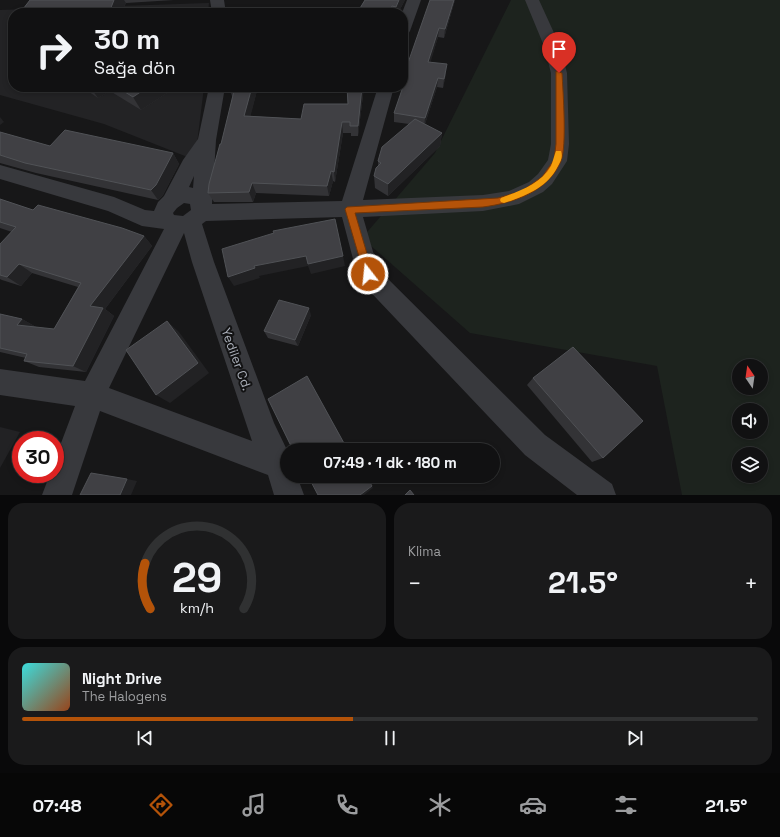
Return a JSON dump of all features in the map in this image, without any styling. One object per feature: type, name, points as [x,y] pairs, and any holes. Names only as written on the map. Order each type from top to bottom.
[{"type":"street","points":[[408,17],[414,0]]},
{"type":"street","points":[[0,172],[114,205],[142,218],[182,212],[350,209],[483,204],[525,193],[545,179],[557,160],[560,144],[559,73],[552,46],[532,0]]},
{"type":"street","points":[[57,495],[92,395],[182,212],[207,140],[216,92]]},
{"type":"street","points":[[385,92],[350,209],[368,274],[535,445],[601,495]]},
{"type":"street","points":[[182,212],[190,165],[207,140]]},
{"type":"street","name":"Yediler Cd.","points":[[182,212],[203,262],[262,430],[279,465],[289,495]]},
{"type":"street","points":[[0,382],[92,395],[279,465]]},
{"type":"shaded area","points":[[511,0],[780,0],[780,495],[682,495],[657,366],[470,333],[362,238],[435,153]]},
{"type":"shaded area","points":[[209,3],[208,8],[60,8]]},
{"type":"shaded area","points":[[0,10],[8,10],[8,92],[203,92],[195,160],[104,124],[0,95]]},
{"type":"building","points":[[30,0],[114,0],[111,8],[24,8]]},
{"type":"building","points":[[365,0],[399,0],[396,7],[392,6],[391,8],[360,8]]},
{"type":"building","points":[[430,0],[454,0],[445,29],[439,28],[428,62],[447,64],[444,79],[438,78],[425,118],[394,113],[401,92],[408,92],[409,60]]},
{"type":"building","points":[[125,92],[140,92],[133,97]]},
{"type":"building","points":[[234,92],[251,92],[244,116],[301,119],[304,104],[348,104],[347,92],[361,92],[358,126],[350,126],[350,122],[342,122],[334,172],[331,171],[327,186],[252,183],[249,192],[208,193],[209,184]]},
{"type":"building","points":[[415,119],[442,133],[388,184],[374,176],[376,168],[381,163],[378,161],[382,147]]},
{"type":"building","points":[[65,130],[173,153],[156,185],[151,190],[25,163],[0,155],[0,132],[50,146]]},
{"type":"building","points":[[0,199],[33,210],[38,205],[122,228],[144,236],[90,306],[103,308],[73,366],[24,361],[27,354],[0,348],[0,314],[22,319],[17,325],[54,329],[81,283],[19,264],[7,277],[0,275],[0,244],[16,227],[0,222]]},
{"type":"building","points":[[335,219],[343,256],[308,264],[306,256],[254,266],[255,268],[228,277],[222,249],[274,233],[273,231]]},
{"type":"building","points":[[279,300],[309,308],[295,340],[264,331]]},
{"type":"building","points":[[167,321],[198,363],[156,395],[126,350]]},
{"type":"building","points":[[573,347],[643,421],[603,458],[533,378]]},
{"type":"building","points":[[307,376],[344,443],[290,443],[268,399]]},
{"type":"building","points":[[91,473],[127,479],[120,495],[80,495]]},
{"type":"building","points":[[312,483],[370,483],[372,486],[360,495],[318,495]]},
{"type":"building","points":[[410,490],[414,495],[405,495]]},
{"type":"slow traffic","points":[[504,200],[525,193],[536,187],[552,170],[557,160],[558,153]]},
{"type":"route","points":[[368,274],[350,209],[483,204],[512,198],[525,193],[536,187],[545,179],[557,160],[560,144],[559,73]]}]
